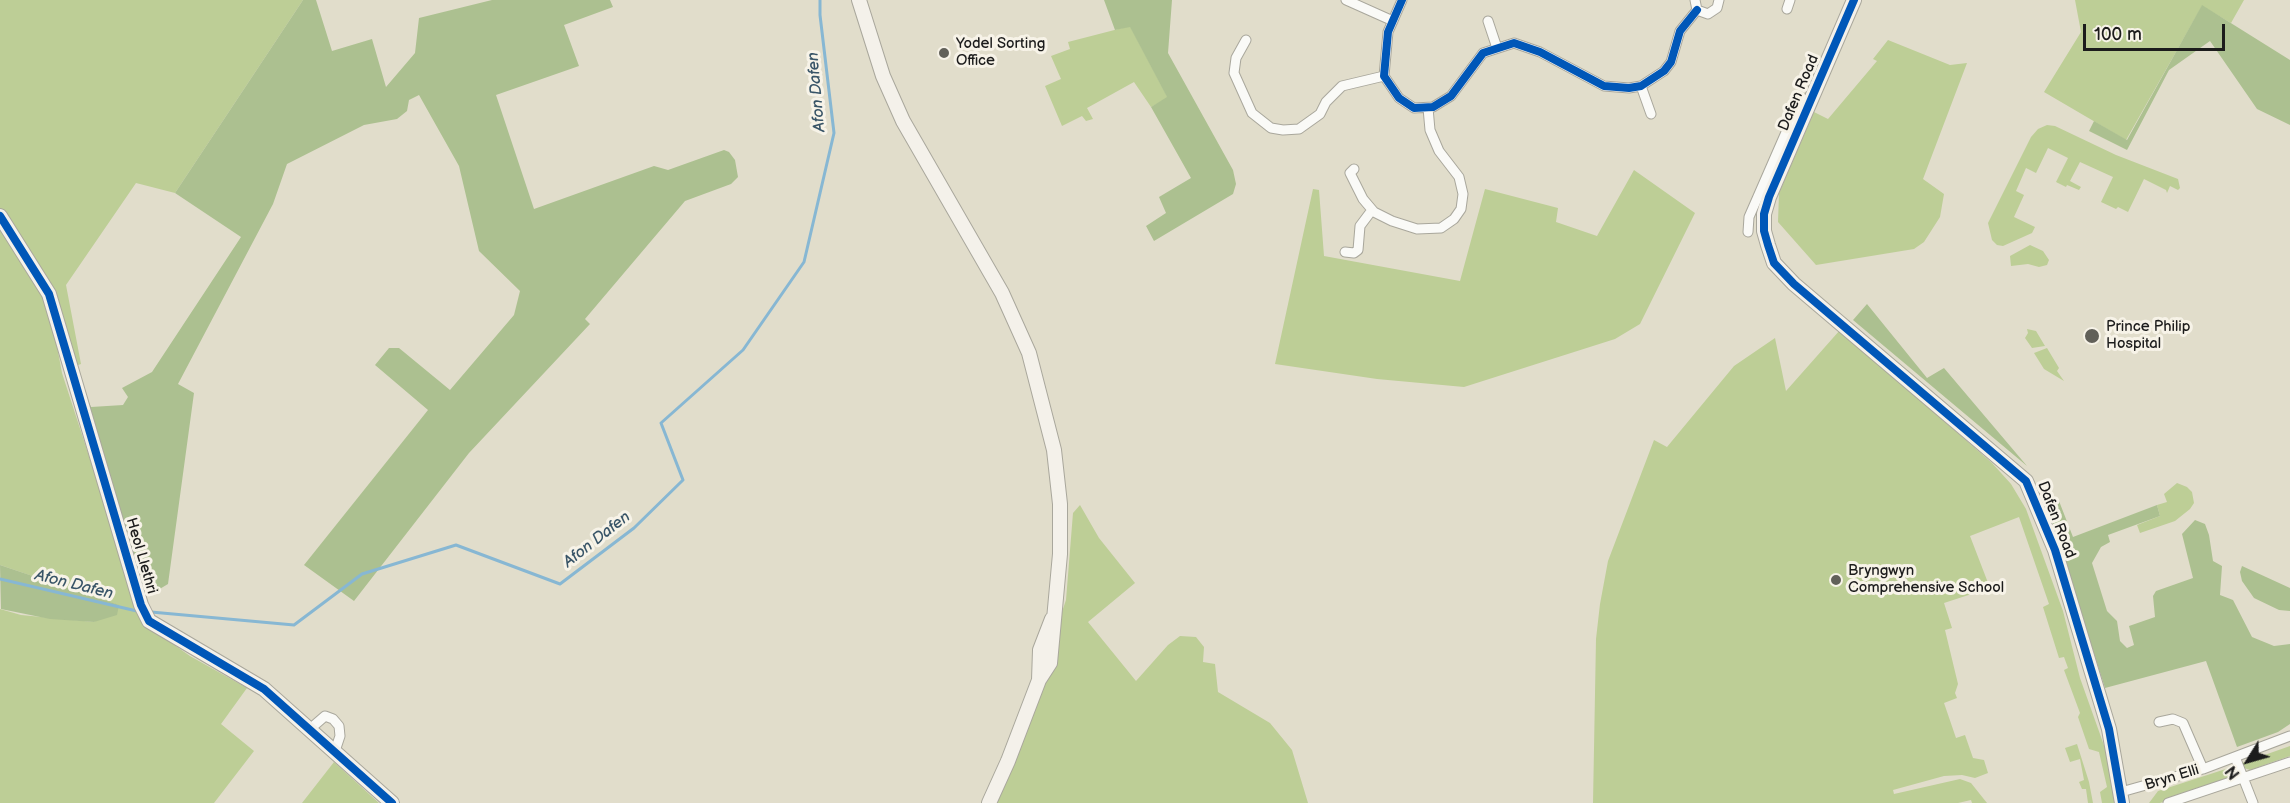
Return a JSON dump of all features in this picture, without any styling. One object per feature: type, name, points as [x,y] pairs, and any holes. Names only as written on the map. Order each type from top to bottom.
[{"type":"street","points":[[859,0],[882,76],[903,121],[1002,293],[1029,353],[1046,416],[1058,487],[1059,554],[1052,619],[1040,650],[1039,680],[989,803]]},
{"type":"street","points":[[1346,0],[1392,21]]},
{"type":"street","points":[[1402,0],[1392,21],[1386,42],[1384,76],[1399,98],[1414,108],[1433,107],[1451,96],[1483,53],[1514,43],[1540,52],[1604,86],[1629,88],[1641,86],[1664,71],[1671,62],[1684,23],[1696,5],[1704,14],[1711,13],[1717,8],[1719,0]]},
{"type":"street","name":"Dafen Road","points":[[1854,0],[1764,214],[1764,231],[1774,263],[1794,284],[2026,481],[2055,550],[2109,729],[2122,798]]},
{"type":"street","points":[[1488,21],[1497,48]]},
{"type":"street","points":[[1246,40],[1236,58],[1234,73],[1252,112],[1271,128],[1299,129],[1320,114],[1326,102],[1342,86],[1384,76]]},
{"type":"street","points":[[1641,86],[1651,114]]},
{"type":"street","points":[[1748,232],[1749,217],[1802,98],[1810,102]]},
{"type":"street","points":[[1354,169],[1350,173],[1363,200],[1372,210],[1392,221],[1418,229],[1441,228],[1454,219],[1461,209],[1463,194],[1459,177],[1438,151],[1430,130],[1428,108]]},
{"type":"street","points":[[1345,252],[1354,253],[1358,250],[1360,226],[1372,210]]},
{"type":"street","name":"Heol Llethri","points":[[0,216],[49,294],[141,605],[149,621],[264,689],[392,803]]},
{"type":"street","points":[[310,729],[325,716],[333,719],[339,726],[340,736],[335,751]]},
{"type":"street","points":[[2159,722],[2173,719],[2183,723],[2203,769]]},
{"type":"street","name":"Bryn Elli","points":[[2122,798],[2290,736]]},
{"type":"street","points":[[2235,757],[2253,803]]},
{"type":"street","points":[[2168,803],[2290,762]]},
{"type":"green space","points":[[0,0],[303,0],[175,193],[136,183],[66,285],[81,364],[70,368],[49,294],[0,216]]},
{"type":"green space","points":[[303,0],[316,0],[332,51],[372,39],[386,87],[415,53],[419,18],[492,0],[610,0],[613,7],[564,25],[579,66],[496,95],[534,209],[654,166],[668,170],[724,150],[729,152],[735,160],[738,177],[731,184],[685,201],[585,319],[590,324],[469,453],[354,601],[304,565],[428,410],[375,365],[389,348],[399,348],[450,390],[514,315],[520,291],[479,251],[459,166],[419,95],[409,100],[407,111],[397,119],[364,125],[287,164],[273,204],[178,384],[194,393],[168,584],[158,590],[148,590],[140,583],[83,389],[91,407],[123,405],[128,397],[122,388],[152,372],[241,237],[175,193]]},
{"type":"green space","points":[[1104,0],[1172,0],[1168,53],[1233,170],[1236,184],[1233,194],[1154,241],[1146,226],[1166,213],[1159,197],[1191,178],[1151,107],[1167,97],[1130,27],[1115,30]]},
{"type":"green space","points":[[2075,0],[2244,0],[2231,23],[2202,6],[2126,140],[2044,92],[2081,32]]},
{"type":"green space","points":[[2202,5],[2290,60],[2290,125],[2257,109],[2210,41],[2169,70],[2127,150],[2089,131],[2094,121],[2127,140]]},
{"type":"green space","points":[[1130,26],[1168,98],[1151,107],[1134,82],[1087,108],[1093,119],[1086,121],[1082,116],[1062,126],[1045,86],[1061,79],[1051,56],[1070,49],[1068,42]]},
{"type":"green space","points":[[1888,40],[1950,65],[1967,63],[1923,179],[1944,194],[1940,217],[1924,242],[1914,249],[1816,265],[1778,222],[1779,193],[1814,112],[1828,119],[1877,61],[1873,59]]},
{"type":"green space","points":[[2047,125],[2055,126],[2116,155],[2178,179],[2180,188],[2178,190],[2170,186],[2167,193],[2166,190],[2144,179],[2128,212],[2118,207],[2116,209],[2101,202],[2113,177],[2080,162],[2070,181],[2081,187],[2079,190],[2067,185],[2066,187],[2056,182],[2068,158],[2048,148],[2036,173],[2026,168],[2016,191],[2024,195],[2014,217],[2035,227],[2032,233],[2003,246],[1997,245],[1992,240],[1988,223],[2031,137],[2038,129]]},
{"type":"green space","points":[[1634,170],[1695,213],[1640,324],[1615,339],[1464,387],[1377,379],[1275,364],[1313,189],[1319,190],[1324,256],[1460,281],[1485,189],[1558,208],[1556,222],[1597,236]]},
{"type":"green space","points":[[0,223],[43,294],[54,330],[62,373],[124,564],[150,628],[190,656],[247,688],[221,724],[254,751],[214,803],[0,803],[0,609],[21,615],[94,622],[118,605],[0,565]]},
{"type":"green space","points":[[2030,245],[2043,251],[2049,260],[2047,265],[2011,266],[2010,256]]},
{"type":"green space","points":[[1867,304],[1927,378],[1944,368],[2027,466],[1853,320]]},
{"type":"green space","points":[[2027,329],[2036,331],[2045,346],[2032,348],[2025,338],[2028,333]]},
{"type":"green space","name":"Bryngwyn Comprehensive School","points":[[1840,330],[1992,463],[2011,484],[2026,509],[2063,611],[2080,678],[2106,751],[2116,803],[2102,803],[2100,792],[2107,787],[2099,752],[2089,749],[2078,717],[2080,713],[2064,670],[2068,668],[2064,657],[2059,658],[2043,607],[2049,604],[2019,517],[1970,536],[1990,588],[1944,603],[1952,628],[1945,630],[1958,684],[1955,693],[1957,698],[1944,703],[1956,738],[1965,735],[1973,758],[1984,760],[1988,773],[1975,778],[1962,775],[1944,776],[1893,790],[1894,794],[1960,779],[1971,783],[1987,803],[1972,803],[1971,800],[1958,803],[1593,803],[1596,639],[1600,604],[1608,561],[1654,440],[1667,447],[1734,366],[1775,338],[1786,391]]},
{"type":"green space","points":[[2047,348],[2064,381],[2044,369],[2034,353]]},
{"type":"green space","points":[[2177,483],[2192,492],[2194,503],[2190,509],[2175,521],[2140,533],[2137,525],[2160,516],[2157,505],[2167,502],[2164,494]]},
{"type":"green space","points":[[2059,501],[2073,537],[2157,505],[2160,516],[2108,535],[2110,542],[2101,547],[2092,563],[2107,611],[2117,621],[2120,641],[2127,648],[2134,645],[2129,626],[2155,617],[2153,596],[2156,591],[2193,578],[2182,534],[2195,520],[2205,524],[2213,561],[2222,566],[2220,595],[2233,600],[2252,637],[2274,646],[2290,644],[2290,724],[2278,732],[2237,747],[2206,661],[2105,688],[2047,505]]},
{"type":"green space","points":[[1080,505],[1099,538],[1135,583],[1088,622],[1136,681],[1168,645],[1180,636],[1196,637],[1204,647],[1203,662],[1215,664],[1218,692],[1270,723],[1292,750],[1308,803],[989,803],[1039,680],[1066,600],[1073,513]]},
{"type":"green space","points":[[0,565],[119,605],[117,615],[94,622],[50,619],[1,609]]},
{"type":"green space","points":[[2242,566],[2290,588],[2290,611],[2279,610],[2254,598],[2242,581],[2240,572]]},
{"type":"green space","points":[[2077,744],[2093,803],[2088,803],[2086,789],[2082,789],[2079,782],[2084,780],[2080,759],[2070,762],[2065,748]]},
{"type":"green space","points":[[2290,746],[2290,756],[2250,770],[2244,768],[2242,763]]},
{"type":"green space","points":[[334,762],[379,803],[302,803]]},
{"type":"green space","points":[[2235,766],[2236,772],[2232,776],[2160,803],[2149,803],[2158,791]]},
{"type":"waterway","name":"Afon Dafen","points":[[151,612],[294,625],[362,574],[456,545],[560,584],[634,528],[683,480],[661,423],[743,350],[804,262],[834,133],[820,0]]},
{"type":"waterway","name":"Afon Dafen","points":[[0,579],[141,612]]},
{"type":"cycle path","points":[[1402,0],[1388,32],[1384,76],[1399,98],[1414,108],[1433,107],[1451,96],[1483,53],[1514,43],[1540,52],[1604,86],[1629,88],[1641,86],[1664,71],[1671,62],[1680,31],[1697,10]]},
{"type":"cycle path","points":[[1854,0],[1769,197],[1764,214],[1764,231],[1774,263],[1794,284],[2026,481],[2055,550],[2109,729],[2122,803]]},
{"type":"cycle path","points":[[0,216],[49,294],[141,605],[149,621],[264,689],[392,803]]},
{"type":"place","name":"Yodel Sorting Office","points":[[944,53]]},
{"type":"place","name":"Prince Philip Hospital","points":[[2092,336]]},
{"type":"place","name":"Bryngwyn Comprehensive School","points":[[1836,580]]}]
